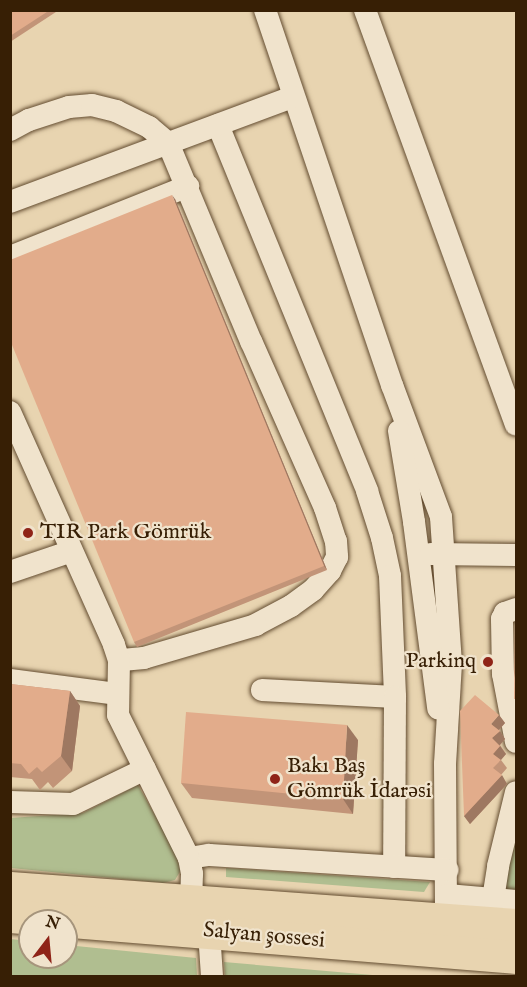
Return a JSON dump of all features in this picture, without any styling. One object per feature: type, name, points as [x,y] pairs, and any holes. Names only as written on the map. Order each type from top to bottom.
[{"type":"highway","name":"Salyan şossesi","points":[[10,888],[190,901],[446,907],[516,926]]},
{"type":"highway","name":"Salyan şossesi","points":[[10,916],[516,957]]},
{"type":"lane","points":[[265,10],[392,386],[441,517],[446,555],[451,663],[445,764],[448,870],[446,907],[493,899],[516,901]]},
{"type":"lane","points":[[365,10],[516,424]]},
{"type":"lane","points":[[10,202],[293,97]]},
{"type":"lane","points":[[10,130],[29,120],[69,107],[92,105],[116,111],[149,127],[168,143],[188,186],[251,341],[326,508],[336,541],[336,557],[330,571],[313,590],[291,606],[256,625],[144,658],[118,660]]},
{"type":"lane","points":[[218,125],[367,491],[382,538],[390,576],[395,697],[394,867]]},
{"type":"lane","points":[[10,257],[188,186]]},
{"type":"lane","points":[[392,386],[419,554],[445,764]]},
{"type":"lane","points":[[10,412],[118,660],[118,716],[189,858],[192,874],[190,901]]},
{"type":"lane","points":[[10,572],[72,551]]},
{"type":"lane","points":[[419,554],[516,555]]},
{"type":"lane","points":[[516,609],[505,613],[502,619],[503,674],[516,742]]},
{"type":"lane","points":[[10,680],[118,694]]},
{"type":"lane","points":[[262,690],[395,697]]},
{"type":"lane","points":[[10,802],[73,804],[145,770]]},
{"type":"lane","points":[[493,899],[498,866],[516,792]]},
{"type":"lane","points":[[189,858],[209,855],[448,870]]},
{"type":"lane","points":[[209,932],[212,976]]},
{"type":"green space","points":[[138,785],[179,858],[181,870],[175,880],[163,883],[11,868],[10,818],[83,813]]},
{"type":"green space","points":[[516,826],[516,892],[504,892]]},
{"type":"green space","points":[[226,868],[430,882],[424,892],[226,877]]},
{"type":"green space","points":[[10,939],[18,940],[18,969],[78,969],[78,946],[196,958],[197,976],[11,976]]},
{"type":"green space","points":[[224,962],[384,976],[225,976]]},
{"type":"building","points":[[10,10],[50,10],[10,36]]},
{"type":"building","points":[[172,195],[324,566],[134,642],[10,340],[10,260]]},
{"type":"building","points":[[515,623],[516,699],[514,699]]},
{"type":"building","points":[[10,684],[70,691],[61,756],[42,772],[37,767],[29,774],[21,764],[10,763]]},
{"type":"building","points":[[475,695],[499,715],[491,724],[500,731],[492,738],[500,746],[493,754],[501,760],[493,768],[502,775],[464,816],[460,711]]},
{"type":"building","points":[[186,712],[347,725],[343,799],[181,783]]},
{"type":"place","name":"TIR Park Gömrük","points":[[28,533]]},
{"type":"place","name":"Parkinq","points":[[488,662]]},
{"type":"place","name":"Bakı Baş Gömrük İdarəsi","points":[[275,779]]}]
